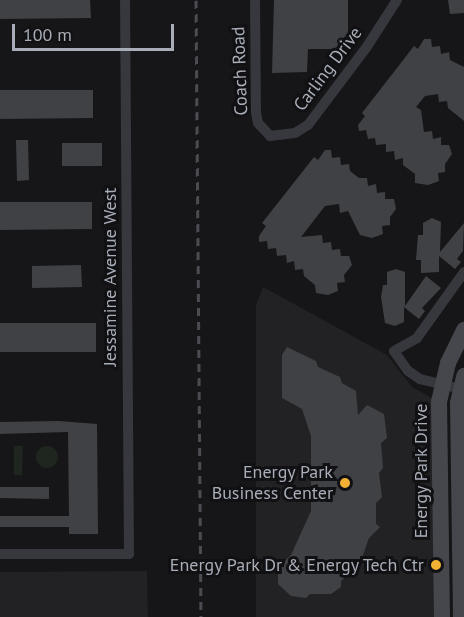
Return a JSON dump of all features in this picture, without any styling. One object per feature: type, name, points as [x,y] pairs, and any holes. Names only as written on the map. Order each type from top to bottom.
[{"type":"street","name":"Jessamine Avenue West","points":[[0,554],[129,554],[125,0]]},
{"type":"street","name":"Coach Road","points":[[255,0],[256,112],[258,123],[270,136]]},
{"type":"street","name":"Carling Drive","points":[[270,136],[295,133],[308,125],[366,48],[397,0]]},
{"type":"street","points":[[462,383],[441,386],[408,371],[394,351],[417,338],[464,272]]},
{"type":"street","name":"Energy Park Drive","points":[[442,617],[438,428],[441,386],[455,344],[464,330]]},
{"type":"street","name":"Energy Park Drive","points":[[461,617],[462,383]]},
{"type":"shaded area","points":[[263,287],[387,355],[412,387],[434,399],[436,617],[256,617],[256,305]]},
{"type":"shaded area","points":[[14,446],[23,446],[22,475],[14,475]]},
{"type":"shaded area","points":[[47,446],[55,449],[58,457],[55,465],[47,468],[39,465],[36,457],[39,449]]},
{"type":"shaded area","points":[[147,571],[148,617],[0,617],[0,572]]},
{"type":"building","points":[[0,0],[90,0],[91,18],[0,19]]},
{"type":"building","points":[[274,0],[348,0],[348,49],[308,49],[307,72],[272,73]]},
{"type":"building","points":[[448,0],[464,0],[464,13],[450,14]]},
{"type":"building","points":[[424,39],[431,39],[432,47],[440,46],[441,54],[449,52],[450,60],[464,67],[464,121],[448,108],[447,101],[439,102],[438,94],[425,96],[416,107],[421,110],[424,132],[432,131],[433,139],[441,137],[441,145],[449,145],[452,154],[445,164],[445,172],[438,173],[439,181],[428,185],[415,183],[415,174],[403,165],[403,158],[395,160],[394,151],[386,152],[386,144],[376,145],[375,138],[368,139],[366,130],[359,131],[358,125],[365,116],[362,113],[414,46],[418,49]]},
{"type":"building","points":[[0,90],[93,90],[93,118],[0,119]]},
{"type":"building","points":[[16,140],[28,140],[29,180],[17,181]]},
{"type":"building","points":[[62,143],[102,143],[102,166],[62,166]]},
{"type":"building","points":[[325,150],[331,150],[332,158],[340,157],[341,165],[349,164],[350,171],[359,178],[367,178],[368,186],[376,184],[377,193],[385,192],[385,199],[394,199],[396,209],[390,217],[390,225],[382,226],[383,234],[372,238],[360,235],[348,211],[340,213],[339,204],[325,206],[301,237],[322,235],[323,243],[331,242],[332,250],[340,249],[341,256],[349,256],[352,265],[344,275],[345,282],[337,283],[338,291],[328,295],[316,293],[315,285],[304,276],[303,269],[295,270],[294,261],[287,263],[286,255],[277,256],[276,248],[268,249],[267,241],[259,242],[259,236],[266,226],[262,223],[314,157],[318,160]]},
{"type":"building","points":[[0,202],[92,202],[92,229],[0,230]]},
{"type":"building","points":[[432,218],[441,222],[440,252],[464,223],[463,251],[457,259],[461,262],[455,269],[439,256],[439,272],[421,273],[421,260],[416,260],[418,235],[423,235],[423,223]]},
{"type":"building","points":[[81,265],[82,287],[32,288],[32,266]]},
{"type":"building","points":[[396,269],[405,272],[405,306],[426,276],[441,288],[422,308],[425,311],[419,319],[404,307],[404,322],[395,326],[385,323],[381,297],[383,285],[387,285],[387,272]]},
{"type":"building","points":[[0,323],[96,323],[96,352],[0,352]]},
{"type":"building","name":"Energy Park Business Center","points":[[287,347],[316,361],[318,367],[340,377],[342,383],[356,391],[358,415],[367,405],[384,414],[387,438],[381,443],[383,468],[379,473],[382,497],[376,503],[376,524],[380,527],[369,538],[360,564],[341,581],[341,587],[331,594],[310,594],[306,598],[291,596],[278,584],[278,567],[291,555],[311,511],[311,436],[302,409],[282,398],[282,355]]},
{"type":"building","points":[[59,421],[97,424],[98,534],[69,534],[69,527],[0,527],[0,516],[69,516],[68,432],[0,434],[0,422]]},
{"type":"building","points":[[0,487],[49,487],[49,499],[0,498]]},
{"type":"railway","points":[[196,0],[201,617]]},
{"type":"place","name":"Energy Park Business Center","points":[[345,483]]},
{"type":"place","name":"Energy Park Dr & Energy Tech Ctr","points":[[436,565]]}]
